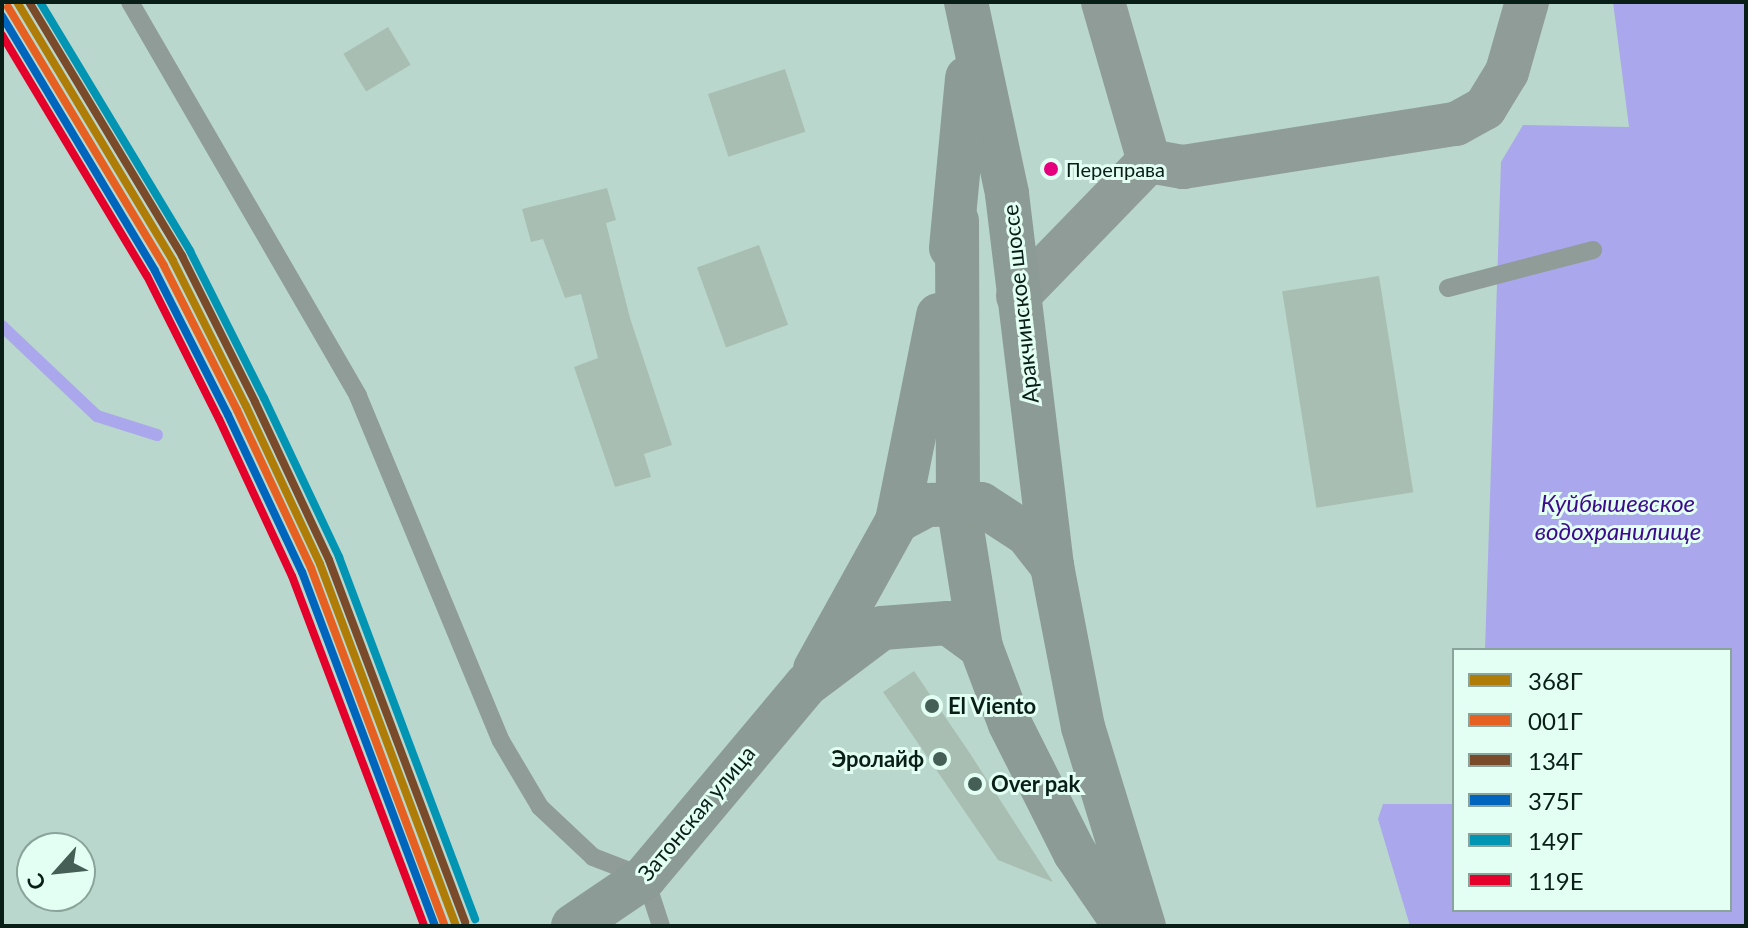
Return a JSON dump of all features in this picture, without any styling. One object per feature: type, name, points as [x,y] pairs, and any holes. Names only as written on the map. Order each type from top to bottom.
[{"type":"main road","name":"Аракчинское шоссе","points":[[968,15],[957,221],[958,504],[981,647],[1010,724],[1075,853],[1125,926]]},
{"type":"main road","name":"Аракчинское шоссе","points":[[968,15],[1000,154],[1054,574],[1083,727],[1144,926]]},
{"type":"main road","name":"Аракчинское шоссе","points":[[897,521],[957,221]]},
{"type":"main road","points":[[897,521],[927,505],[958,504],[1008,518],[1054,574]]},
{"type":"main road","name":"Затонская улица","points":[[573,926],[645,877],[806,685],[897,521]]},
{"type":"main road","name":"Затонская улица","points":[[806,685],[893,625],[948,623],[981,647]]},
{"type":"street","points":[[1103,2],[1149,161]]},
{"type":"street","points":[[1149,161],[1183,167],[1456,124],[1485,108],[1500,84],[1527,2]]},
{"type":"street","points":[[1018,296],[1149,161]]},
{"type":"lane","points":[[130,2],[358,396],[501,741],[540,807],[593,857],[645,877],[661,926]]},
{"type":"lane","points":[[1448,288],[1593,250]]},
{"type":"water","name":"Куйбышевское водохранилище","points":[[1613,2],[1746,2],[1746,926],[1410,926],[1378,819],[1383,804],[1452,804],[1452,912],[1732,912],[1732,648],[1485,648],[1501,162],[1523,125],[1629,127]]},
{"type":"building","points":[[388,27],[411,65],[366,91],[343,54]]},
{"type":"building","points":[[785,69],[805,132],[728,157],[708,94]]},
{"type":"building","points":[[607,188],[616,220],[606,223],[630,318],[672,445],[644,454],[651,477],[615,487],[574,367],[598,358],[581,294],[565,298],[543,239],[531,242],[522,209]]},
{"type":"building","points":[[759,245],[788,325],[726,347],[697,268]]},
{"type":"building","points":[[1379,276],[1413,492],[1316,508],[1282,291]]},
{"type":"building","points":[[914,671],[1053,882],[998,860],[883,692]]},
{"type":"waterway","points":[[2,326],[97,416],[157,435]]},
{"type":"transit line","name":"368Г","points":[[17,2],[173,261],[246,406],[320,564],[456,926]]},
{"type":"transit line","name":"134Г","points":[[29,2],[182,256],[255,402],[329,560],[465,922]]},
{"type":"transit line","name":"149Г","points":[[40,2],[190,251],[264,398],[339,557],[475,919]]},
{"type":"transit line","name":"001Г","points":[[8,7],[164,266],[237,410],[311,568],[445,926]]},
{"type":"transit line","name":"375Г","points":[[2,16],[155,271],[228,415],[302,572],[435,926]]},
{"type":"transit line","name":"119Е","points":[[2,35],[147,276],[219,419],[292,576],[424,926]]},
{"type":"place","name":"Переправа","points":[[1051,169]]},
{"type":"place","name":"El Viento","points":[[932,706]]},
{"type":"place","name":"Эролайф","points":[[940,759]]},
{"type":"place","name":"Over pak","points":[[975,784]]}]
